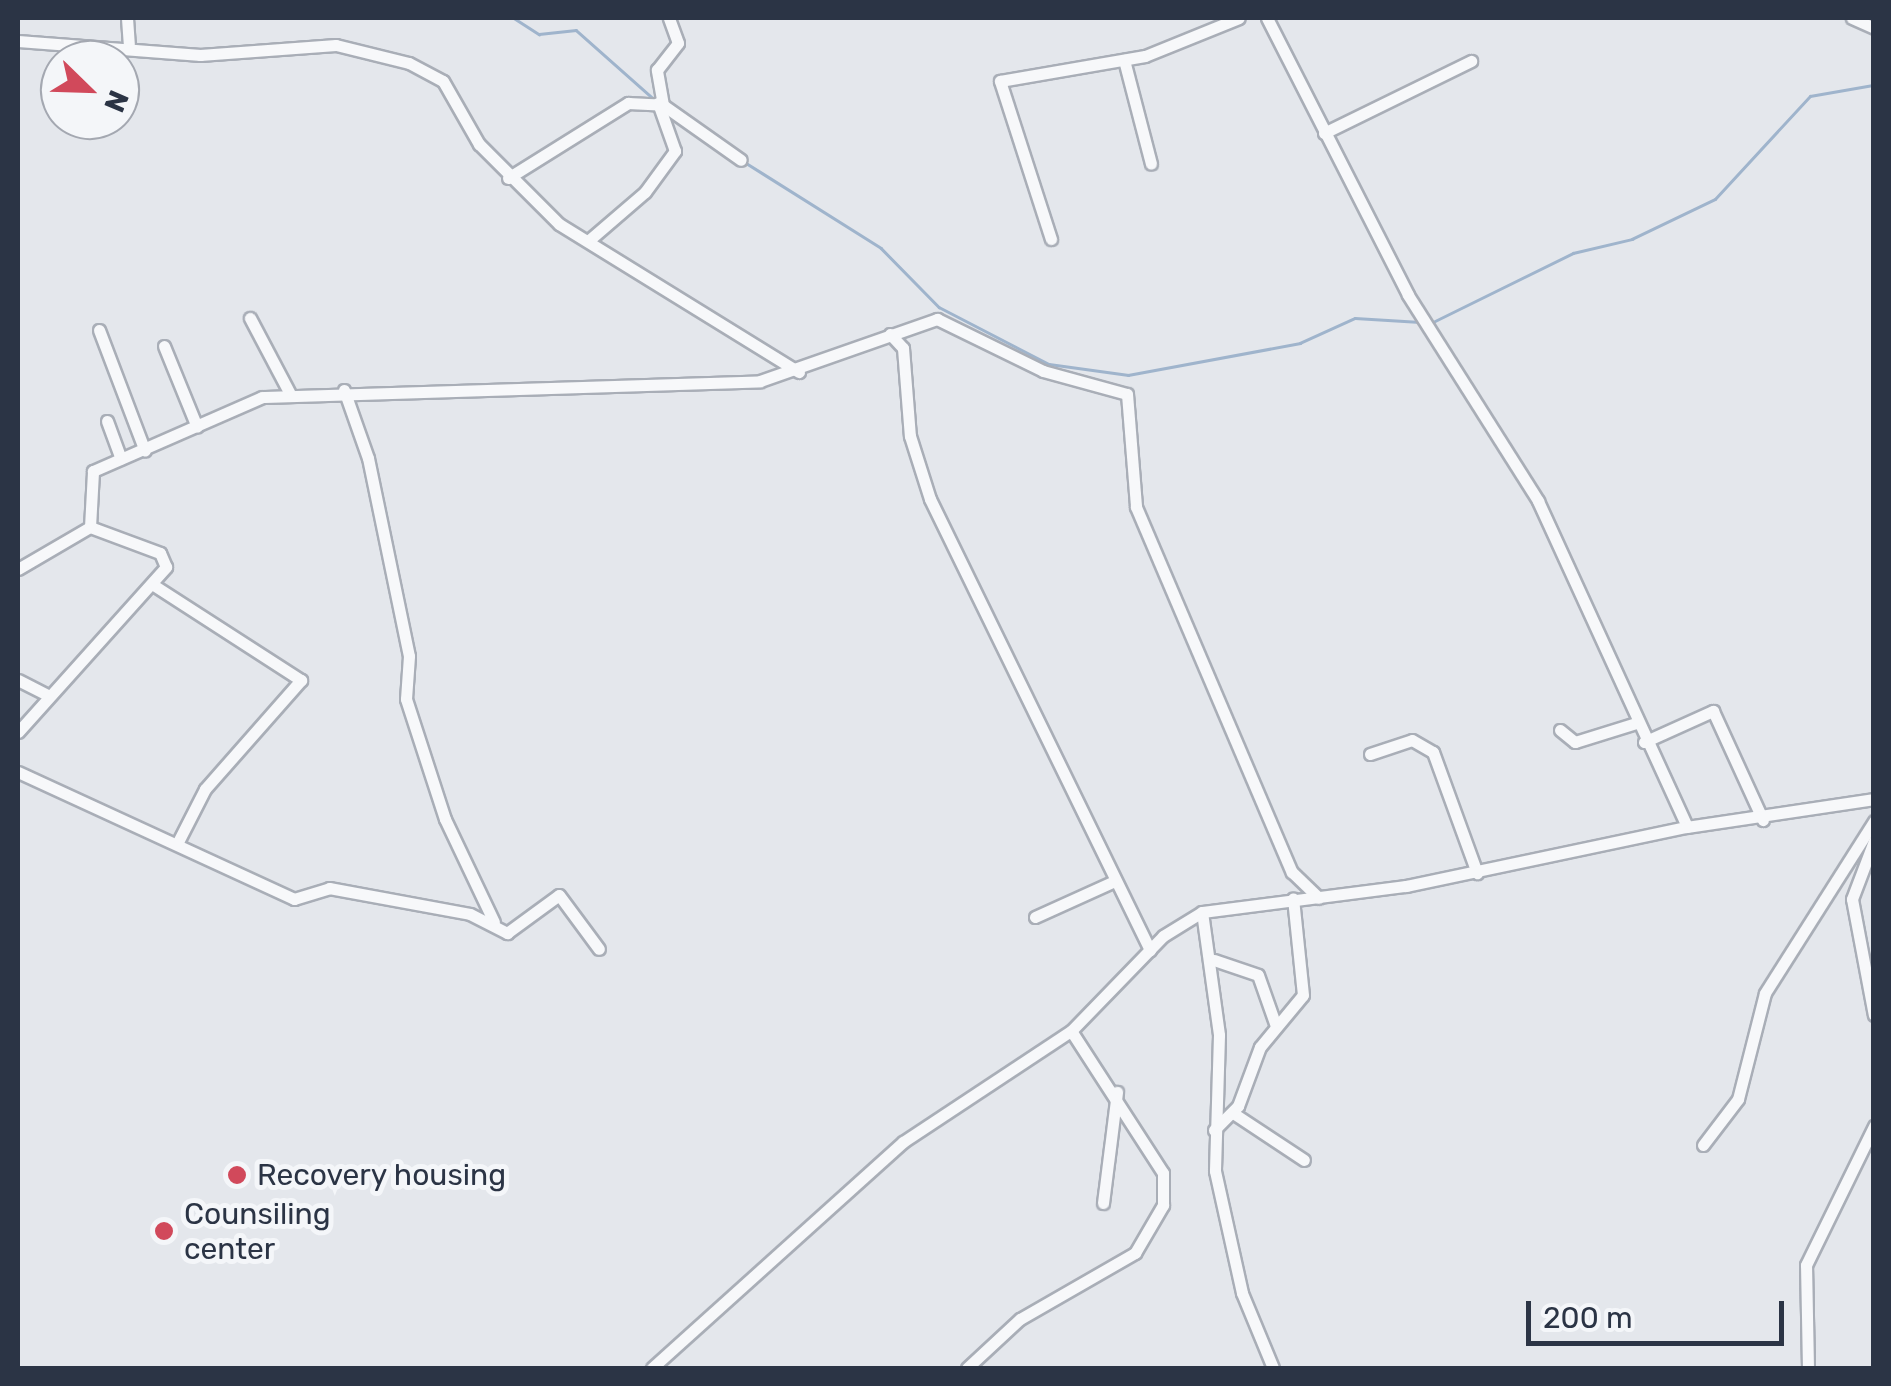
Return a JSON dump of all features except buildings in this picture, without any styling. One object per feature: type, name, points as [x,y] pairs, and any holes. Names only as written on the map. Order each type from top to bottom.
[{"type":"street","points":[[588,241],[645,192],[675,151],[656,72],[678,43],[669,18]]},
{"type":"street","points":[[1051,239],[999,83],[1124,60],[1239,18]]},
{"type":"street","points":[[1267,18],[1408,294],[1538,500],[1644,742],[1687,827]]},
{"type":"street","points":[[1852,18],[1874,28]]},
{"type":"street","points":[[140,46],[200,55],[308,44],[386,55],[443,80],[508,178],[588,241],[799,372]]},
{"type":"street","points":[[1124,60],[1151,164]]},
{"type":"street","points":[[1324,134],[1471,62]]},
{"type":"street","points":[[508,178],[609,107],[661,104],[742,160]]},
{"type":"street","points":[[250,318],[289,392]]},
{"type":"street","points":[[90,527],[91,474],[289,392],[699,387],[799,372],[937,319],[1043,371],[1127,394],[1136,507],[1288,863],[1319,898]]},
{"type":"street","points":[[100,330],[146,451]]},
{"type":"street","points":[[890,334],[903,348],[910,436],[930,499],[1112,882],[1150,950]]},
{"type":"street","points":[[164,346],[197,427]]},
{"type":"street","points":[[344,390],[368,458],[409,656],[406,699],[444,817],[494,922],[507,934],[559,895],[599,949]]},
{"type":"street","points":[[108,421],[120,459]]},
{"type":"street","points":[[18,569],[90,527]]},
{"type":"street","points":[[18,732],[155,586],[165,557],[90,527]]},
{"type":"street","points":[[155,586],[301,680],[205,789],[178,842]]},
{"type":"street","points":[[18,680],[49,696]]},
{"type":"street","points":[[1644,742],[1713,711],[1763,820]]},
{"type":"street","points":[[1560,730],[1575,742],[1636,722]]},
{"type":"street","points":[[1370,754],[1412,740],[1433,752],[1477,874]]},
{"type":"street","points":[[18,772],[178,842],[294,899],[329,888],[494,922]]},
{"type":"street","points":[[652,1368],[924,1125],[1070,1031],[1150,950],[1202,912],[1477,874],[1687,827],[1763,820],[1874,799]]},
{"type":"street","points":[[1703,1145],[1738,1099],[1765,993],[1874,821]]},
{"type":"street","points":[[1874,841],[1852,899],[1874,1014]]},
{"type":"street","points":[[1034,917],[1112,882]]},
{"type":"street","points":[[1214,1130],[1233,1113],[1276,1026],[1303,995],[1293,900]]},
{"type":"street","points":[[1202,912],[1214,960],[1214,1130],[1234,1261],[1272,1368]]},
{"type":"street","points":[[1214,960],[1258,975],[1276,1026]]},
{"type":"street","points":[[966,1368],[1020,1319],[1124,1262],[1154,1226],[1163,1173],[1117,1092],[1070,1031]]},
{"type":"street","points":[[1103,1203],[1117,1092]]},
{"type":"street","points":[[1233,1113],[1304,1160]]},
{"type":"street","points":[[1808,1368],[1806,1264],[1874,1126]]},
{"type":"waterway","points":[[514,18],[539,34],[576,30],[655,100]]},
{"type":"waterway","points":[[1433,322],[1573,253],[1632,239],[1715,199],[1810,96],[1874,85]]},
{"type":"waterway","points":[[743,161],[881,248],[939,307],[1049,364],[1128,375],[1300,343],[1355,318],[1420,322]]},
{"type":"place","name":"Recovery housing","points":[[237,1175]]},
{"type":"place","name":"Counsiling center","points":[[164,1231]]}]
